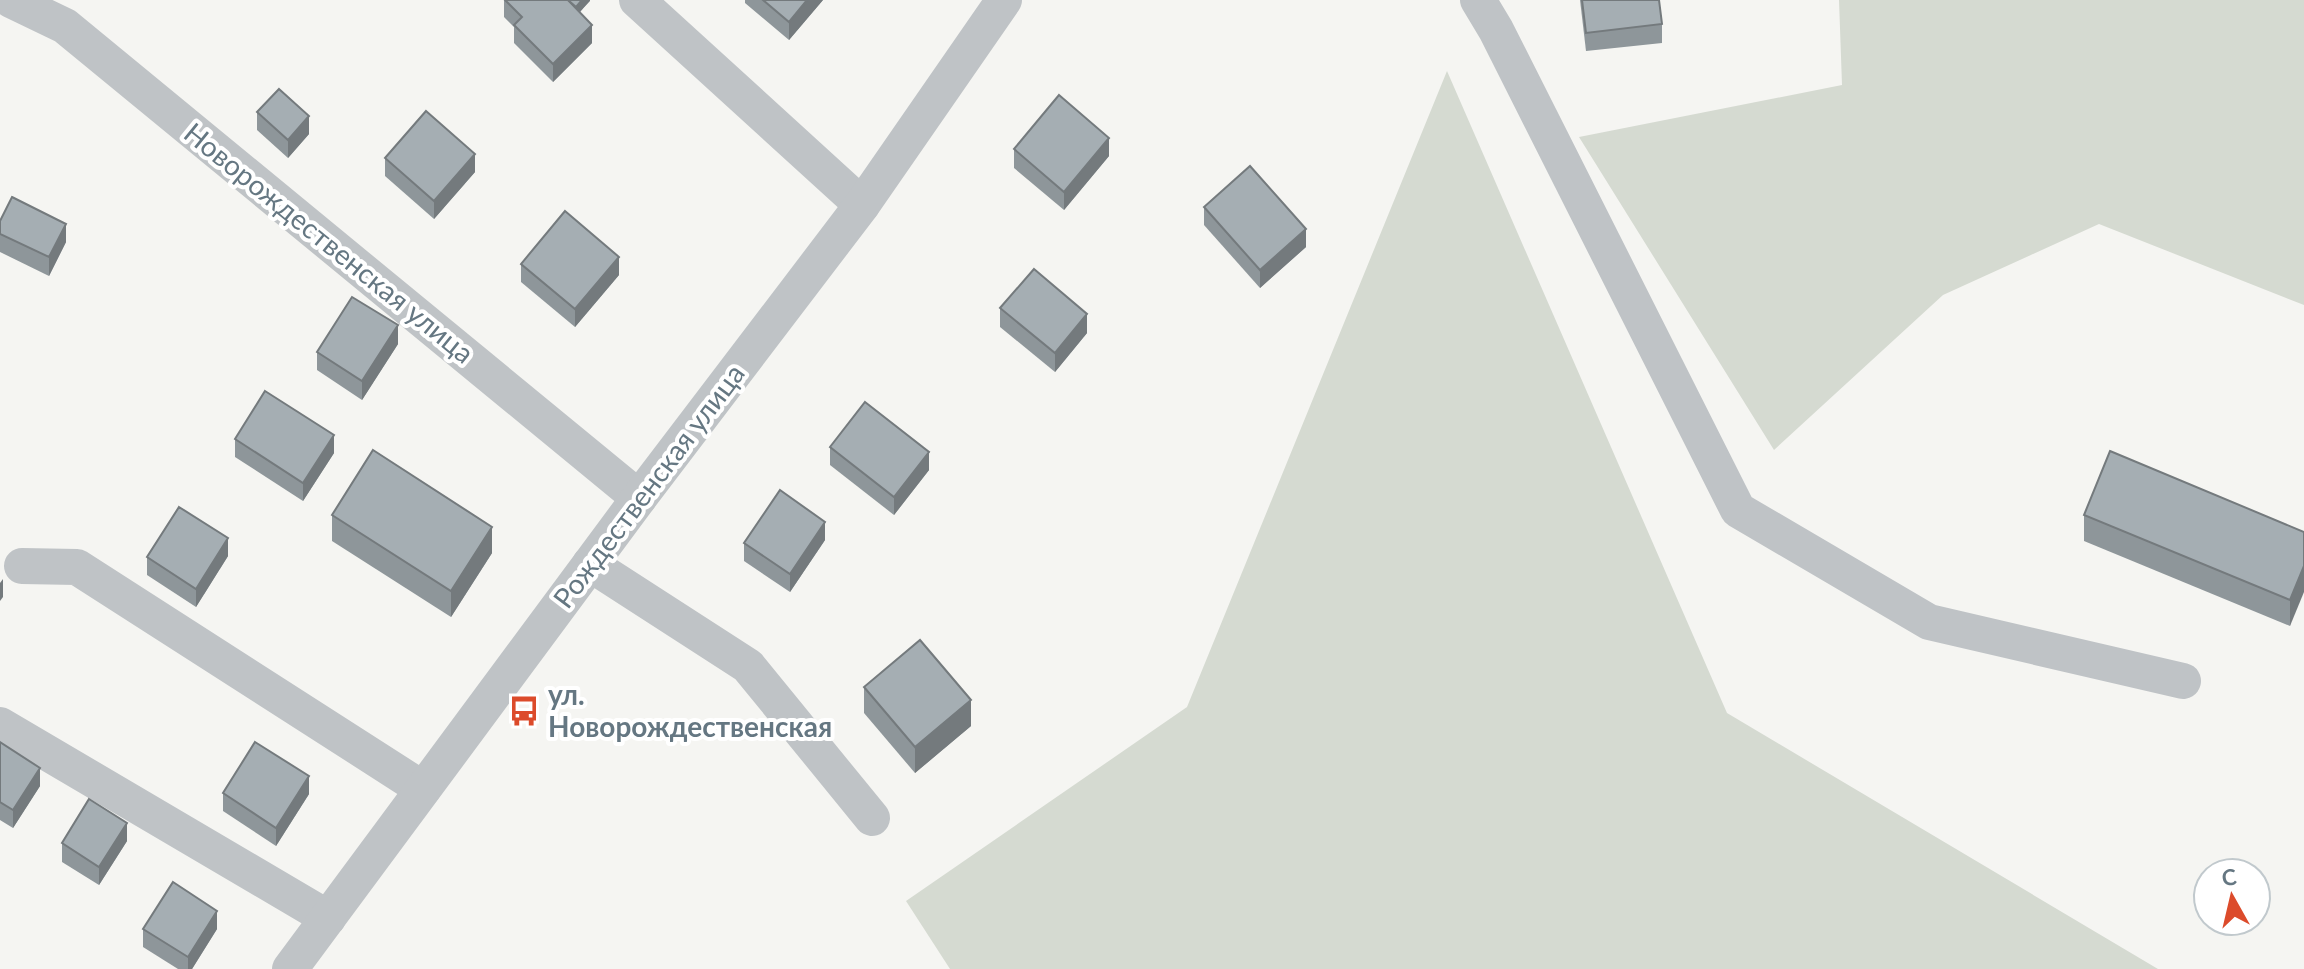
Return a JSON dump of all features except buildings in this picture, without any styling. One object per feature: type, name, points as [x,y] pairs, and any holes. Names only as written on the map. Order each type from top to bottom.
[{"type":"street","name":"Новорождественская улица","points":[[11,0],[65,26],[639,498]]},
{"type":"street","points":[[637,0],[862,205]]},
{"type":"street","name":"Рождественская улица","points":[[290,969],[639,498],[862,205],[1004,0]]},
{"type":"street","points":[[1478,0],[1496,30],[1738,510],[1929,622],[2183,681]]},
{"type":"street","points":[[590,564],[748,666],[872,818]]},
{"type":"street","points":[[22,566],[77,567],[423,789]]},
{"type":"street","points":[[0,725],[328,918]]},
{"type":"shaded area","points":[[1839,0],[2304,0],[2304,305],[2099,224],[1943,295],[1774,450],[1579,137],[1842,85]]},
{"type":"shaded area","points":[[1447,71],[1727,713],[2158,969],[950,969],[906,901],[1187,707]]},
{"type":"place","name":"ул. Новорождественская","points":[[524,711]]}]
